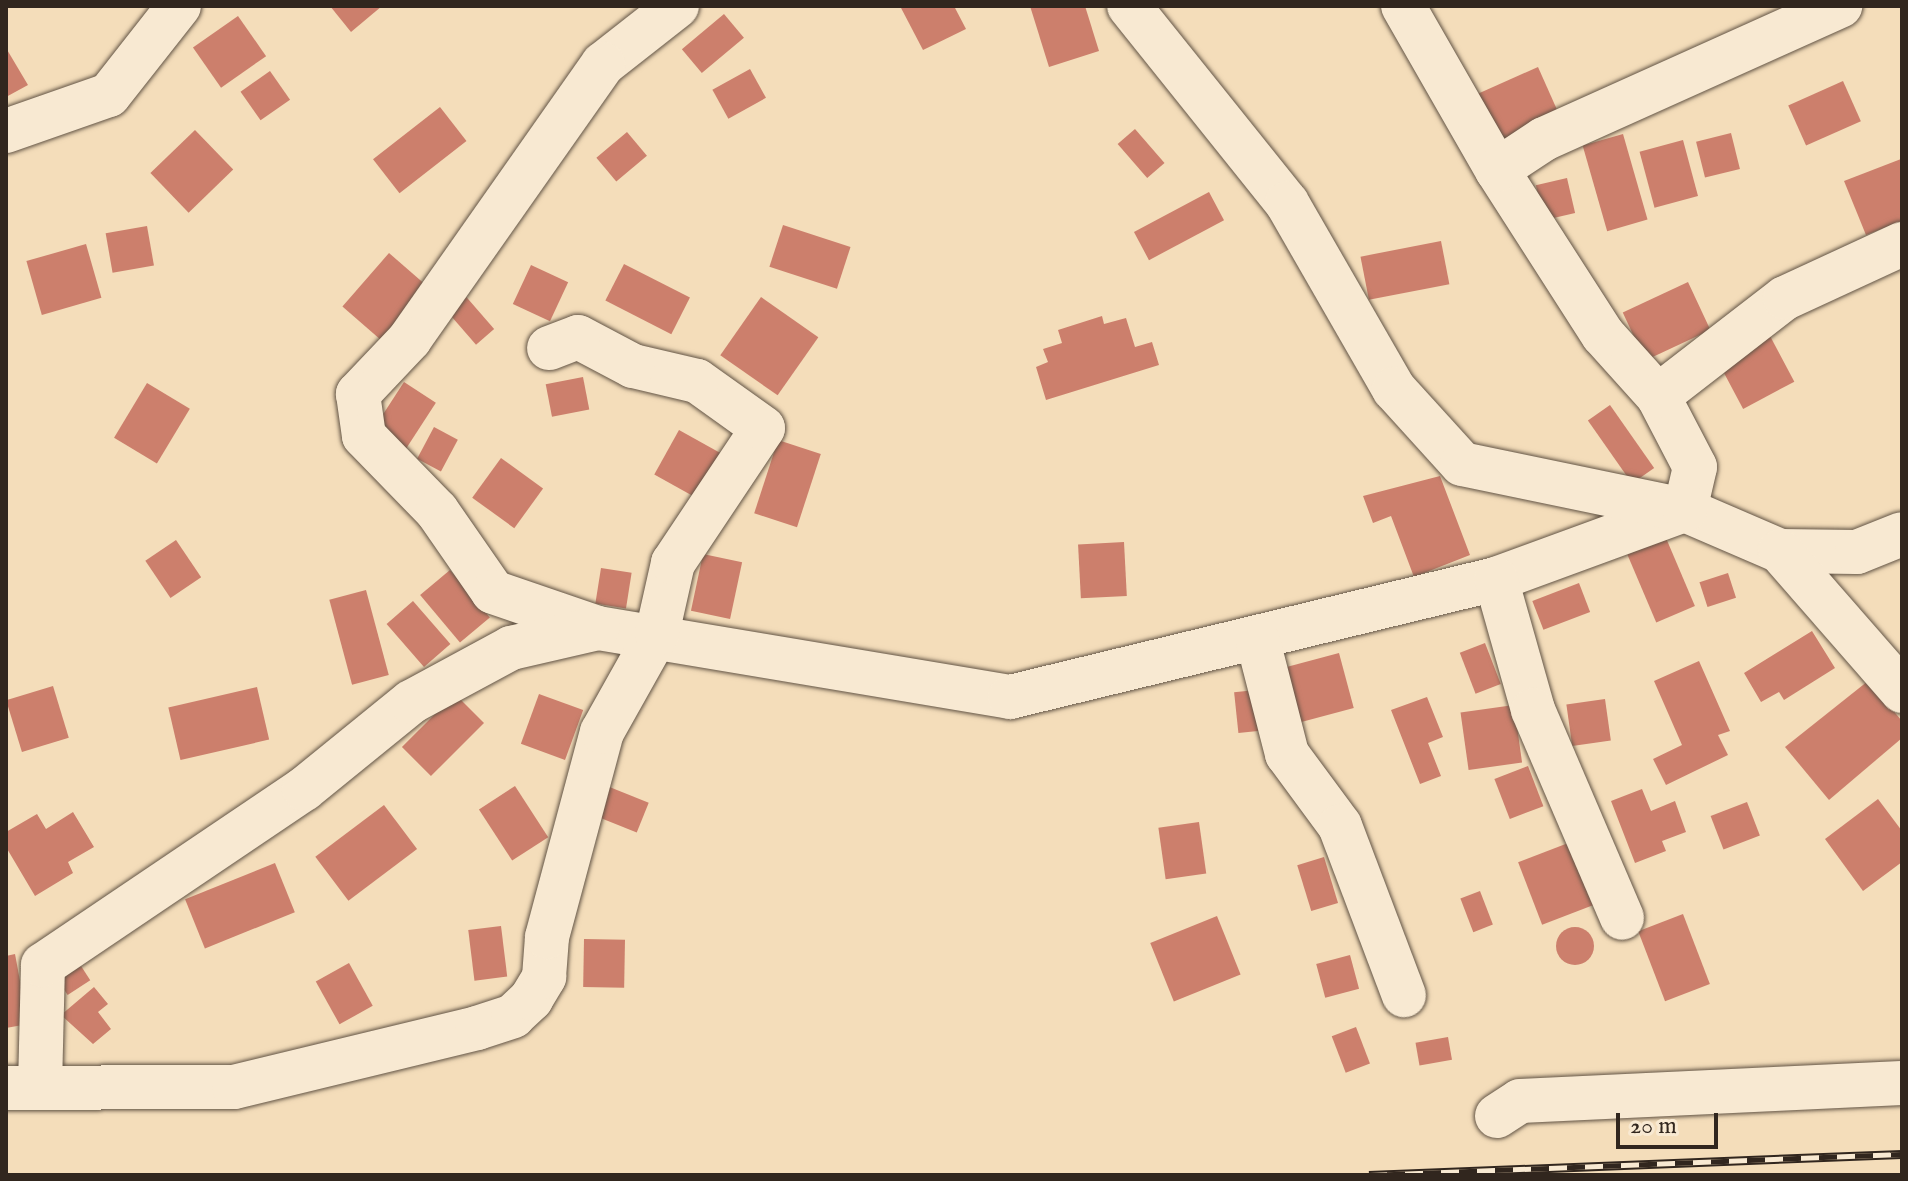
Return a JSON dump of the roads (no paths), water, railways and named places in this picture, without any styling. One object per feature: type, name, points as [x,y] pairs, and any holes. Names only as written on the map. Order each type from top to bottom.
[{"type":"street","points":[[6,131],[109,95],[179,6]]},
{"type":"street","points":[[677,6],[603,64],[410,339],[358,394],[364,436],[437,511],[493,592],[598,628],[657,634],[788,665],[1010,697],[1258,641],[1496,579],[1685,510]]},
{"type":"street","points":[[1129,6],[1287,203],[1394,389],[1462,464],[1685,510],[1780,551],[1857,552],[1902,534]]},
{"type":"street","points":[[1403,6],[1497,170],[1603,335],[1658,396],[1695,467],[1685,510]]},
{"type":"street","points":[[1497,170],[1544,139],[1840,6]]},
{"type":"street","points":[[1658,396],[1785,298],[1902,244]]},
{"type":"street","points":[[549,348],[578,337],[633,366],[697,381],[763,428],[673,563],[657,634],[602,732],[547,937],[544,977],[513,1016],[234,1087],[23,1088],[43,965],[304,789],[411,702],[511,648],[598,628]]},
{"type":"street","points":[[1780,551],[1902,691]]},
{"type":"street","points":[[1496,579],[1533,710],[1622,918]]},
{"type":"street","points":[[1258,641],[1287,754],[1340,826],[1404,995]]},
{"type":"street","points":[[1497,1116],[1520,1101],[1902,1083]]},
{"type":"railway","points":[[1369,1175],[1902,1154]]}]
